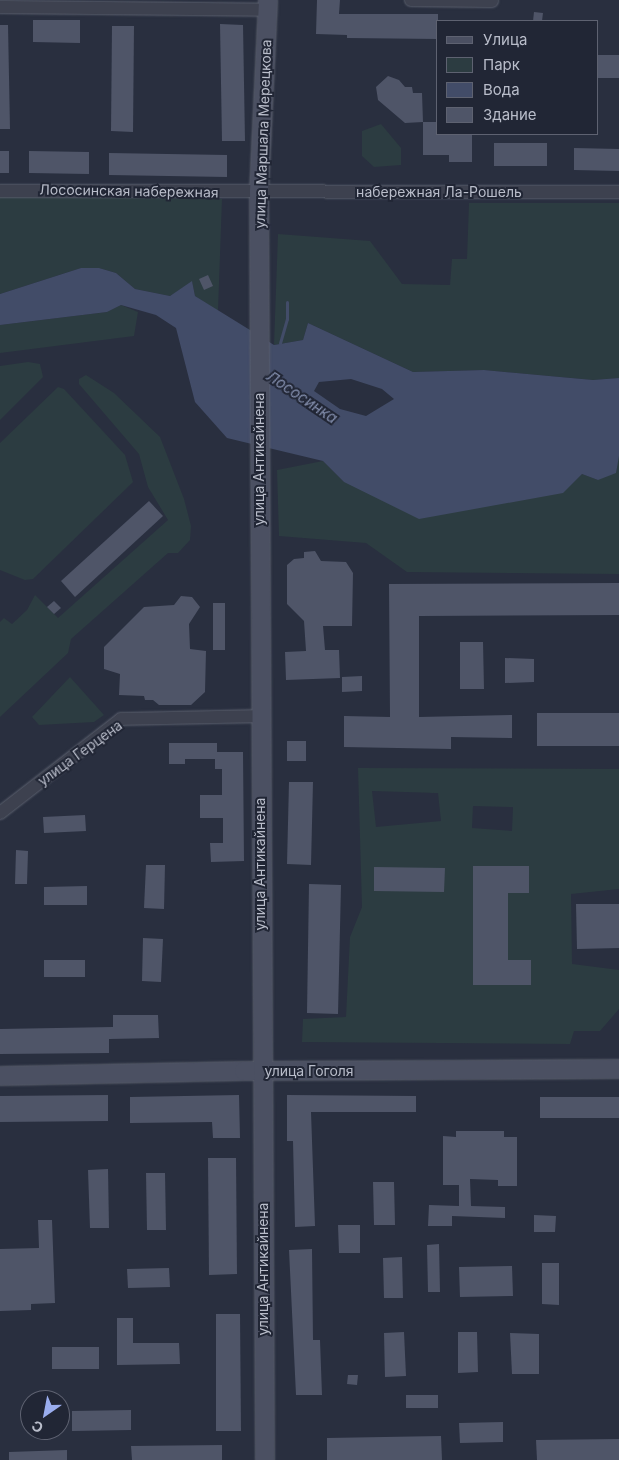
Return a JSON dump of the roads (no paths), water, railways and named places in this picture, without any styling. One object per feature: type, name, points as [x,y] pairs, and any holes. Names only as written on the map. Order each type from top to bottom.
[{"type":"main road","name":"улица Маршала Мерецкова","points":[[260,267],[259,192],[268,5]]},
{"type":"main road","name":"улица Антикайнена","points":[[260,267],[258,522],[262,653],[259,716],[265,1460]]},
{"type":"main road","name":"улица Гоголя","points":[[0,1076],[262,1071],[619,1069]]},
{"type":"street","points":[[411,0],[492,1]]},
{"type":"street","points":[[0,7],[201,9],[268,5]]},
{"type":"street","name":"Лососинская набережная","points":[[0,191],[259,192]]},
{"type":"street","name":"набережная Ла-Рошель","points":[[259,192],[619,192]]},
{"type":"street","name":"улица Герцена","points":[[0,813],[121,719],[259,716]]},
{"type":"water","name":"Лососинка","points":[[81,268],[99,268],[116,273],[135,289],[170,296],[192,281],[195,296],[274,345],[303,340],[308,323],[413,372],[484,370],[593,380],[619,378],[619,456],[616,473],[598,480],[582,474],[563,493],[419,519],[344,482],[323,461],[227,438],[195,402],[176,328],[156,315],[121,305],[107,312],[0,325],[0,294]],"holes":[[[351,379],[382,389],[394,399],[366,416],[340,409],[314,391],[319,382]]]},
{"type":"waterway","points":[[280,343],[287,319],[287,302]]}]
